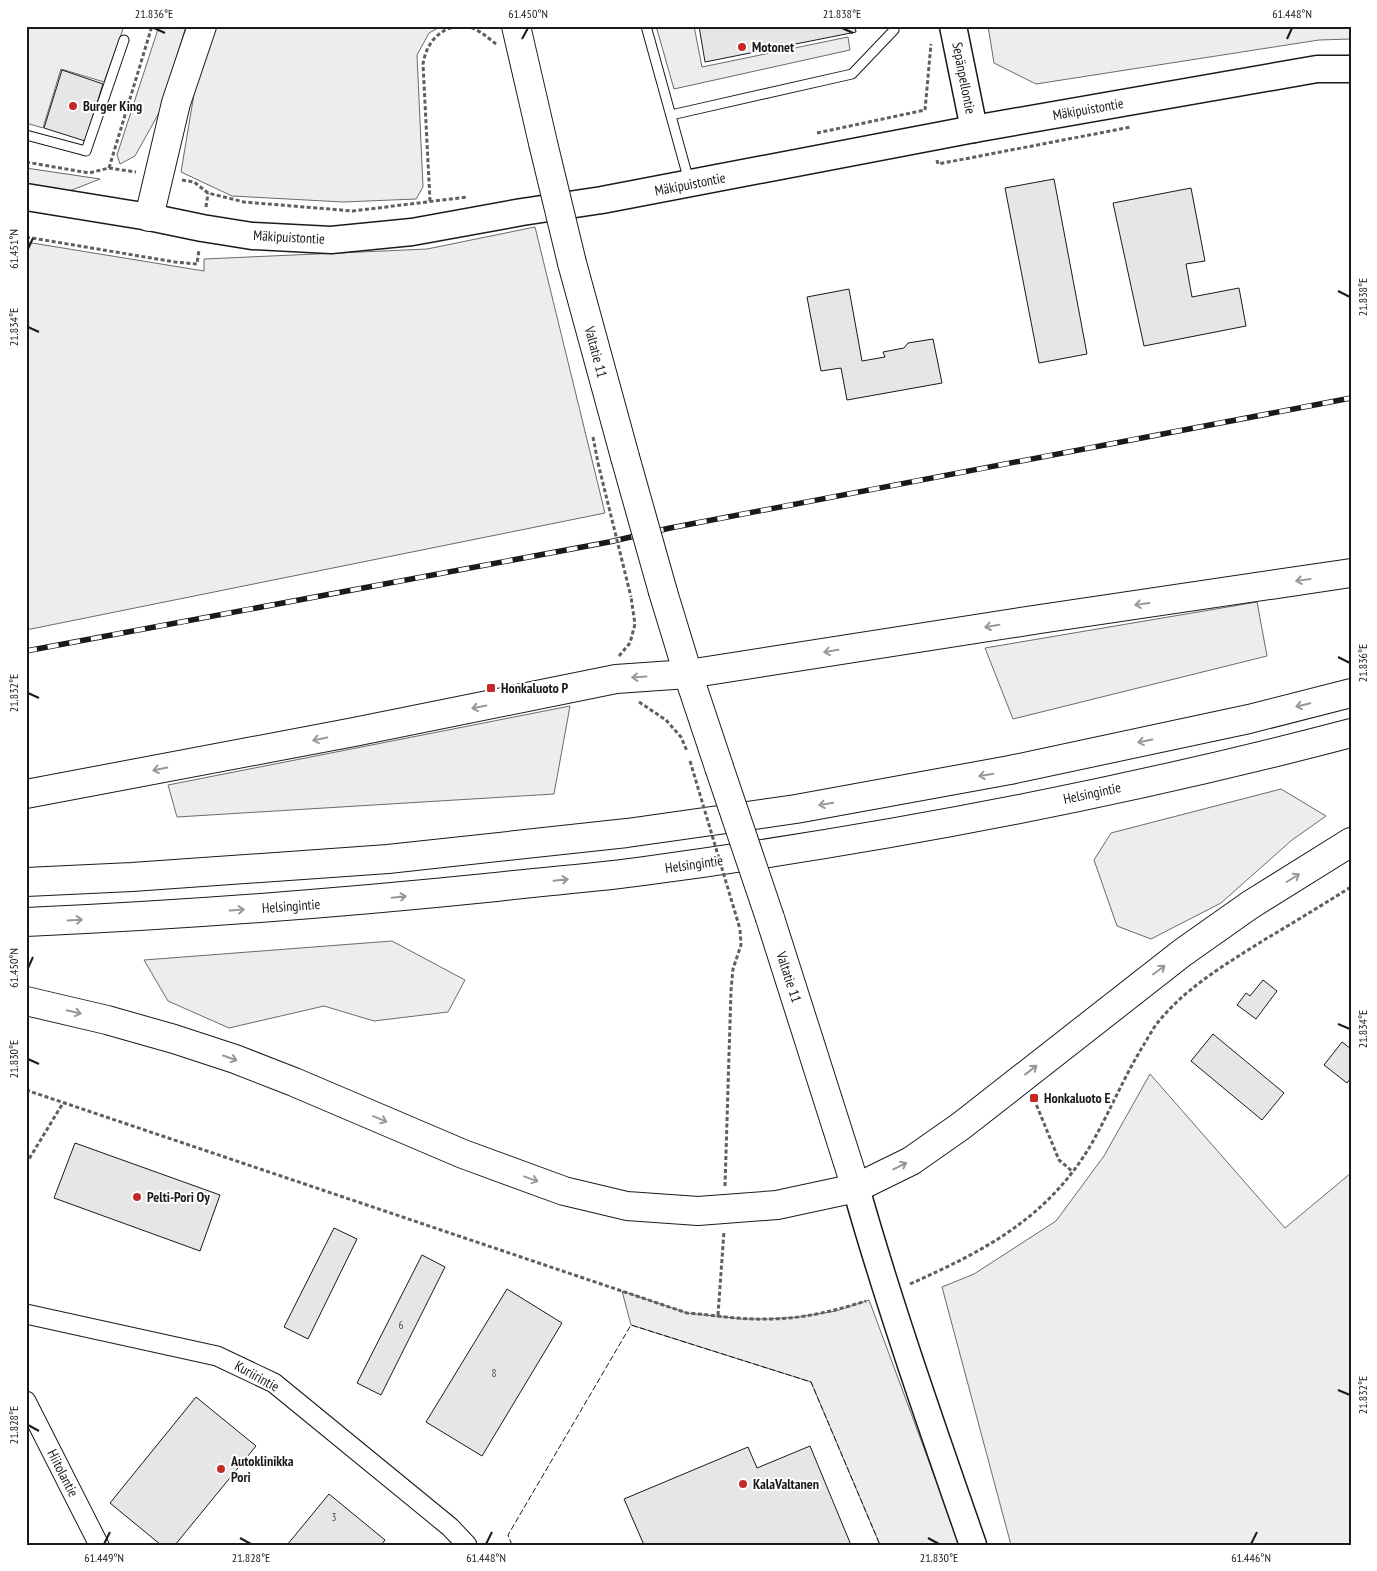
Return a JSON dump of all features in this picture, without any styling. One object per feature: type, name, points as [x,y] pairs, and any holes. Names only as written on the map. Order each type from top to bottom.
[{"type":"highway","points":[[149,216],[176,103],[202,26]]},
{"type":"highway","name":"Valtatie 11","points":[[516,26],[572,263],[663,592],[856,1188]]},
{"type":"highway","points":[[26,794],[354,732],[616,678],[688,674],[1040,618],[1351,573]]},
{"type":"highway","points":[[26,882],[388,859],[627,833],[786,811],[1010,770],[1248,719],[1351,694]]},
{"type":"highway","name":"Helsingintie","points":[[26,922],[134,918],[389,898],[651,870],[817,845],[1022,809],[1261,757],[1351,733]]},
{"type":"highway","points":[[26,1001],[107,1020],[235,1059],[463,1154],[564,1191],[627,1206],[698,1211],[777,1205],[856,1188],[911,1161],[961,1126],[1182,952],[1250,905],[1351,842]]},
{"type":"street","name":"Sepänpellontie","points":[[953,26],[974,130]]},
{"type":"street","name":"Mäkipuistontie","points":[[26,197],[149,216],[202,228],[252,236],[330,240],[412,232],[602,200],[974,130],[1317,69],[1351,69]]},
{"type":"street","points":[[856,1188],[873,1248],[927,1414],[973,1545]]},
{"type":"street","name":"Kuriirintie","points":[[26,1314],[217,1356],[274,1383],[450,1527],[467,1545]]},
{"type":"street","name":"Hiitolantie","points":[[26,1401],[100,1545]]},
{"type":"lane","points":[[646,26],[690,184]]},
{"type":"lane","points":[[671,115],[852,74],[894,30],[893,26]]},
{"type":"lane","points":[[26,135],[86,151],[124,40]]},
{"type":"path","points":[[109,168],[152,26]]},
{"type":"path","points":[[430,201],[423,64],[425,53],[438,34],[447,28],[457,26]]},
{"type":"path","points":[[26,162],[90,174],[109,168],[158,176]]},
{"type":"path","points":[[26,237],[197,264],[208,193]]},
{"type":"path","points":[[598,463],[631,597]]},
{"type":"path","points":[[690,761],[740,929],[741,945],[733,969],[731,990],[725,1194]]},
{"type":"path","points":[[910,1284],[976,1253],[1009,1233],[1041,1207],[1072,1172],[1091,1144],[1135,1060],[1158,1022],[1184,994],[1228,963],[1351,887]]},
{"type":"path","points":[[26,1090],[687,1313],[768,1320],[836,1311],[869,1300]]},
{"type":"path","points":[[1034,1098],[1059,1160],[1072,1172]]},
{"type":"path","points":[[26,1164],[63,1103]]},
{"type":"path","points":[[718,1315],[724,1228]]},
{"type":"shaded area","points":[[26,26],[124,26],[104,82],[61,69],[43,128],[26,123]]},
{"type":"shaded area","points":[[159,26],[186,26],[160,111],[135,156],[120,164],[117,155]]},
{"type":"shaded area","points":[[214,26],[442,26],[429,33],[417,55],[423,187],[416,199],[343,202],[232,196],[181,172],[197,76]]},
{"type":"shaded area","points":[[656,26],[694,26],[702,67],[848,37],[850,50],[674,89]]},
{"type":"shaded area","points":[[988,26],[1351,26],[1351,39],[1319,40],[1036,84],[994,63]]},
{"type":"shaded area","points":[[26,168],[100,179],[59,195],[26,189]]},
{"type":"shaded area","points":[[535,227],[605,513],[26,630],[26,242],[204,271],[204,259],[427,249]]},
{"type":"shaded area","points":[[1257,602],[1267,656],[1013,719],[985,648]]},
{"type":"shaded area","points":[[570,706],[554,794],[177,817],[168,785]]},
{"type":"shaded area","points":[[1281,789],[1326,816],[1292,840],[1221,903],[1151,939],[1117,926],[1094,860],[1111,833]]},
{"type":"shaded area","points":[[392,941],[465,980],[448,1012],[374,1021],[324,1006],[229,1028],[168,1001],[144,960]]},
{"type":"shaded area","points":[[1150,1074],[1285,1228],[1351,1173],[1351,1545],[1011,1545],[942,1287],[974,1274],[1056,1221],[1104,1156]]},
{"type":"shaded area","points":[[622,1291],[687,1313],[742,1319],[799,1317],[836,1311],[869,1300],[960,1545],[880,1545],[811,1382],[631,1325]]},
{"type":"building","name":"Motonet","points":[[699,26],[855,26],[856,32],[705,62]]},
{"type":"building","name":"Burger King","points":[[62,70],[103,84],[85,141],[44,128]]},
{"type":"building","points":[[1054,179],[1087,354],[1039,363],[1005,188]]},
{"type":"building","points":[[1191,188],[1205,261],[1186,264],[1192,297],[1239,288],[1246,326],[1144,346],[1113,203]]},
{"type":"building","points":[[849,289],[862,361],[885,357],[883,352],[904,348],[908,343],[933,339],[942,383],[847,400],[841,368],[821,371],[807,297]]},
{"type":"building","points":[[1263,980],[1277,991],[1256,1019],[1237,1005],[1246,993],[1250,996]]},
{"type":"building","points":[[1213,1034],[1284,1093],[1262,1120],[1191,1061]]},
{"type":"building","points":[[1342,1042],[1351,1049],[1351,1078],[1347,1083],[1324,1065]]},
{"type":"building","name":"Pelti-Pori Oy","points":[[75,1143],[220,1195],[200,1251],[54,1198]]},
{"type":"building","points":[[334,1228],[357,1239],[308,1339],[284,1327]]},
{"type":"building","points":[[422,1255],[445,1267],[381,1395],[357,1383]]},
{"type":"building","points":[[507,1289],[562,1323],[482,1456],[426,1422]]},
{"type":"building","points":[[196,1397],[256,1446],[175,1545],[161,1545],[110,1503]]},
{"type":"building","name":"KalaValtanen","points":[[810,1446],[851,1545],[644,1545],[624,1499],[748,1447],[757,1468]]},
{"type":"building","points":[[329,1494],[385,1540],[381,1545],[287,1545]]},
{"type":"railway","points":[[26,651],[609,542],[670,528],[1351,398]]},
{"type":"fence","points":[[512,1545],[508,1535],[631,1325],[811,1382],[880,1545]]},
{"type":"place","name":"Motonet","points":[[742,47]]},
{"type":"place","name":"Burger King","points":[[73,106]]},
{"type":"place","name":"Honkaluoto P","points":[[491,688]]},
{"type":"place","name":"Honkaluoto E","points":[[1034,1098]]},
{"type":"place","name":"Pelti-Pori Oy","points":[[137,1197]]},
{"type":"place","name":"Autoklinikka Pori","points":[[221,1469]]},
{"type":"place","name":"KalaValtanen","points":[[743,1484]]}]
